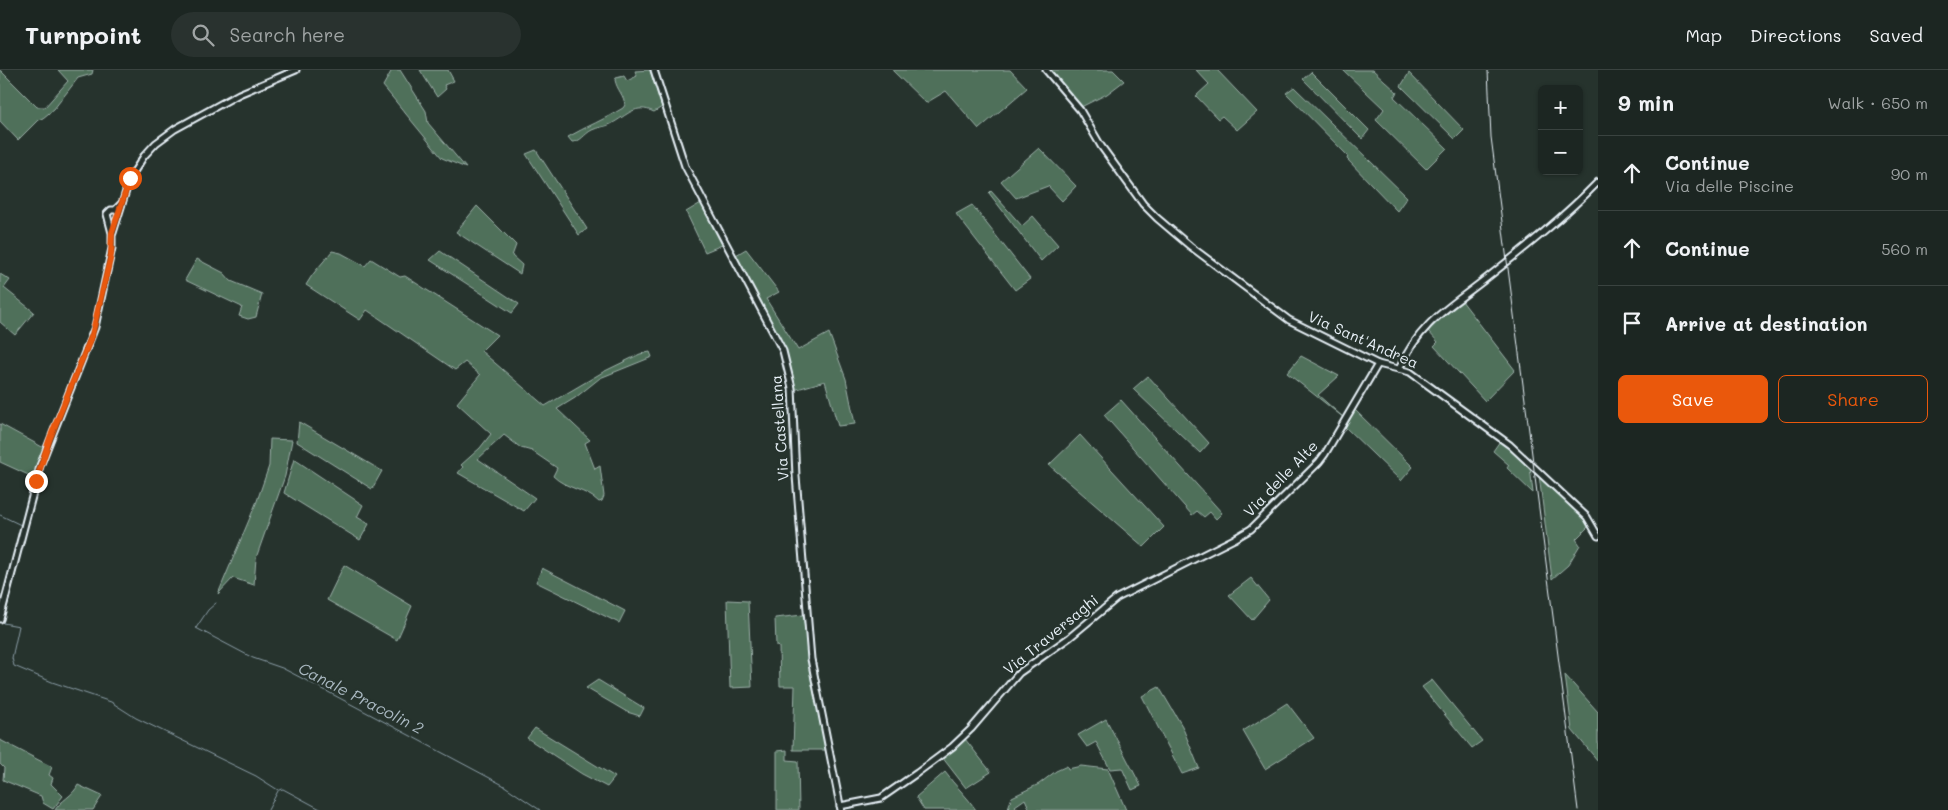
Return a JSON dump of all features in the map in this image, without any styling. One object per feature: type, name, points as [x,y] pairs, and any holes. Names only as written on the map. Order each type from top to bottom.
[{"type":"street","points":[[0,619],[40,466],[95,327],[111,255],[112,233],[127,185],[134,170],[144,156],[161,139],[175,130],[239,94],[296,70]]},
{"type":"street","name":"Via Castellana","points":[[654,70],[685,166],[776,337],[788,368],[792,388],[796,476],[811,659],[841,808]]},
{"type":"street","name":"Via Sant'Andrea","points":[[1046,70],[1080,110],[1100,146],[1143,204],[1190,246],[1290,320],[1378,364],[1410,372],[1510,445],[1587,517],[1598,536]]},
{"type":"street","points":[[1399,369],[1418,336],[1437,316],[1507,261],[1598,182]]},
{"type":"street","points":[[112,233],[107,216],[108,212],[117,215]]},
{"type":"street","points":[[109,220],[113,222],[117,215]]},
{"type":"street","name":"Via delle Alte","points":[[1164,573],[1251,529],[1325,454],[1378,364]]},
{"type":"street","name":"Via Traversaghi","points":[[841,808],[881,798],[917,773],[952,747],[971,729],[1019,673],[1070,637],[1117,598],[1164,573]]},
{"type":"green space","points":[[0,70],[37,107],[45,107],[68,81],[58,70],[93,70],[92,74],[78,78],[54,109],[38,120],[18,140],[0,121]]},
{"type":"green space","points":[[392,70],[400,70],[426,111],[428,123],[466,168],[442,158],[383,86]]},
{"type":"green space","points":[[420,70],[448,70],[454,81],[444,85],[446,89],[437,97]]},
{"type":"green space","points":[[650,70],[662,107],[654,112],[637,109],[611,124],[592,130],[578,141],[572,142],[568,137],[623,108],[625,105],[616,84],[616,78],[624,76],[627,81],[637,76],[635,71]]},
{"type":"green space","points":[[892,70],[1010,70],[1027,88],[979,129],[946,91],[926,103]]},
{"type":"green space","points":[[1050,70],[1113,70],[1124,81],[1107,94],[1081,107]]},
{"type":"green space","points":[[1196,70],[1217,70],[1257,112],[1237,130],[1222,116],[1218,119],[1196,96],[1209,84]]},
{"type":"green space","points":[[1343,70],[1373,70],[1397,92],[1394,97],[1447,148],[1426,169],[1376,120],[1384,109]]},
{"type":"green space","points":[[1311,72],[1369,130],[1362,139],[1303,79]]},
{"type":"green space","points":[[1409,73],[1464,130],[1455,139],[1401,86]]},
{"type":"green space","points":[[1294,87],[1407,197],[1397,211],[1347,159],[1348,156],[1286,93]]},
{"type":"green space","points":[[1039,148],[1076,186],[1062,201],[1048,186],[1016,198],[1001,181]]},
{"type":"green space","points":[[536,150],[587,229],[579,235],[526,154]]},
{"type":"green space","points":[[991,191],[1022,226],[1033,216],[1058,245],[1041,261],[989,193]]},
{"type":"green space","points":[[701,203],[722,245],[705,252],[686,212]]},
{"type":"green space","points":[[972,205],[1030,279],[1015,290],[956,214]]},
{"type":"green space","points":[[477,206],[516,245],[512,256],[522,265],[520,274],[456,232]]},
{"type":"green space","points":[[746,249],[779,292],[766,299],[798,350],[829,333],[846,379],[855,424],[838,426],[825,381],[794,390],[790,365],[785,350],[736,255]]},
{"type":"green space","points":[[332,251],[341,253],[365,266],[371,259],[400,277],[405,276],[497,335],[481,351],[545,406],[603,372],[640,354],[650,352],[652,357],[600,378],[575,398],[557,409],[590,440],[585,443],[595,469],[600,466],[604,496],[602,501],[599,502],[588,494],[558,480],[553,476],[557,468],[532,451],[521,448],[504,435],[478,459],[535,498],[524,511],[458,473],[463,467],[461,465],[480,448],[491,434],[457,403],[480,375],[465,362],[455,370],[367,310],[360,320],[306,285]]},
{"type":"green space","points":[[440,251],[519,304],[512,313],[430,260]]},
{"type":"green space","points":[[197,259],[224,273],[231,281],[262,294],[256,317],[248,319],[239,316],[242,307],[185,280]]},
{"type":"green space","points":[[0,274],[10,280],[4,288],[34,312],[15,335],[0,322]]},
{"type":"green space","points":[[1462,301],[1515,370],[1485,401],[1434,346],[1438,342],[1427,330],[1448,310]]},
{"type":"green space","points":[[1301,356],[1339,376],[1318,395],[1344,418],[1287,373]]},
{"type":"green space","points":[[1148,376],[1209,443],[1200,453],[1133,389]]},
{"type":"green space","points":[[1121,400],[1222,513],[1216,519],[1210,512],[1204,517],[1197,511],[1192,515],[1104,415]]},
{"type":"green space","points":[[1355,410],[1413,467],[1401,481],[1345,427]]},
{"type":"green space","points":[[299,422],[382,471],[372,489],[297,442]]},
{"type":"green space","points":[[0,424],[44,448],[35,478],[0,462]]},
{"type":"green space","points":[[1080,435],[1164,527],[1144,547],[1049,465]]},
{"type":"green space","points":[[270,439],[292,440],[285,476],[256,558],[254,585],[233,578],[218,594],[257,501],[269,466]]},
{"type":"green space","points":[[1500,441],[1530,467],[1533,493],[1507,468],[1509,465],[1493,451]]},
{"type":"green space","points":[[294,459],[363,505],[357,517],[369,524],[360,540],[284,493]]},
{"type":"green space","points":[[1539,475],[1580,512],[1589,526],[1576,539],[1580,545],[1568,565],[1552,579]]},
{"type":"green space","points":[[344,565],[412,606],[397,640],[327,600]]},
{"type":"green space","points":[[542,568],[625,611],[619,623],[536,582]]},
{"type":"green space","points":[[1251,578],[1269,600],[1252,620],[1229,595]]},
{"type":"green space","points":[[727,600],[748,601],[752,687],[730,688]]},
{"type":"green space","points":[[803,615],[811,679],[826,750],[793,750],[795,686],[780,686],[779,647],[776,646],[775,618]]},
{"type":"green space","points":[[1565,675],[1598,712],[1598,761],[1572,730]]},
{"type":"green space","points":[[598,680],[644,708],[640,716],[627,712],[586,688]]},
{"type":"green space","points":[[1432,680],[1482,741],[1472,748],[1422,687]]},
{"type":"green space","points":[[1159,687],[1182,726],[1199,768],[1182,774],[1142,696]]},
{"type":"green space","points":[[1287,703],[1314,738],[1265,769],[1243,731]]},
{"type":"green space","points":[[1106,719],[1141,786],[1132,790],[1122,768],[1110,769],[1096,742],[1087,747],[1078,735]]},
{"type":"green space","points":[[535,728],[615,777],[607,787],[582,774],[527,738]]},
{"type":"green space","points":[[965,739],[991,772],[966,788],[942,757]]},
{"type":"green space","points":[[0,740],[52,767],[49,775],[53,778],[51,784],[63,796],[53,809],[43,803],[41,796],[3,780],[4,768],[0,764]]},
{"type":"green space","points":[[787,750],[787,760],[798,761],[799,810],[777,810],[777,751]]},
{"type":"green space","points":[[1067,766],[1068,769],[1081,766],[1108,769],[1126,810],[1030,810],[1025,799],[1015,806],[1019,810],[1010,810],[1008,808],[1012,797],[1039,784],[1056,771]]},
{"type":"green space","points":[[945,772],[976,810],[924,810],[916,797]]},
{"type":"green space","points":[[78,785],[102,796],[93,810],[55,810],[73,792]]},
{"type":"waterway","points":[[0,515],[23,526]]},
{"type":"waterway","points":[[27,528],[3,623],[19,626],[12,658],[14,666],[52,682],[111,702],[136,718],[256,776],[278,790]]},
{"type":"waterway","name":"Canale Pracolin 2","points":[[216,603],[208,610],[196,628],[253,658],[282,668],[315,685],[503,785],[540,810]]},
{"type":"waterway","points":[[279,790],[283,789],[322,810]]},
{"type":"waterway","points":[[268,810],[278,791]]},
{"type":"railway","points":[[1488,70],[1491,137],[1578,810]]},
{"type":"route","points":[[36,481],[50,438],[92,335],[100,308],[111,255],[112,233],[130,178]]}]
